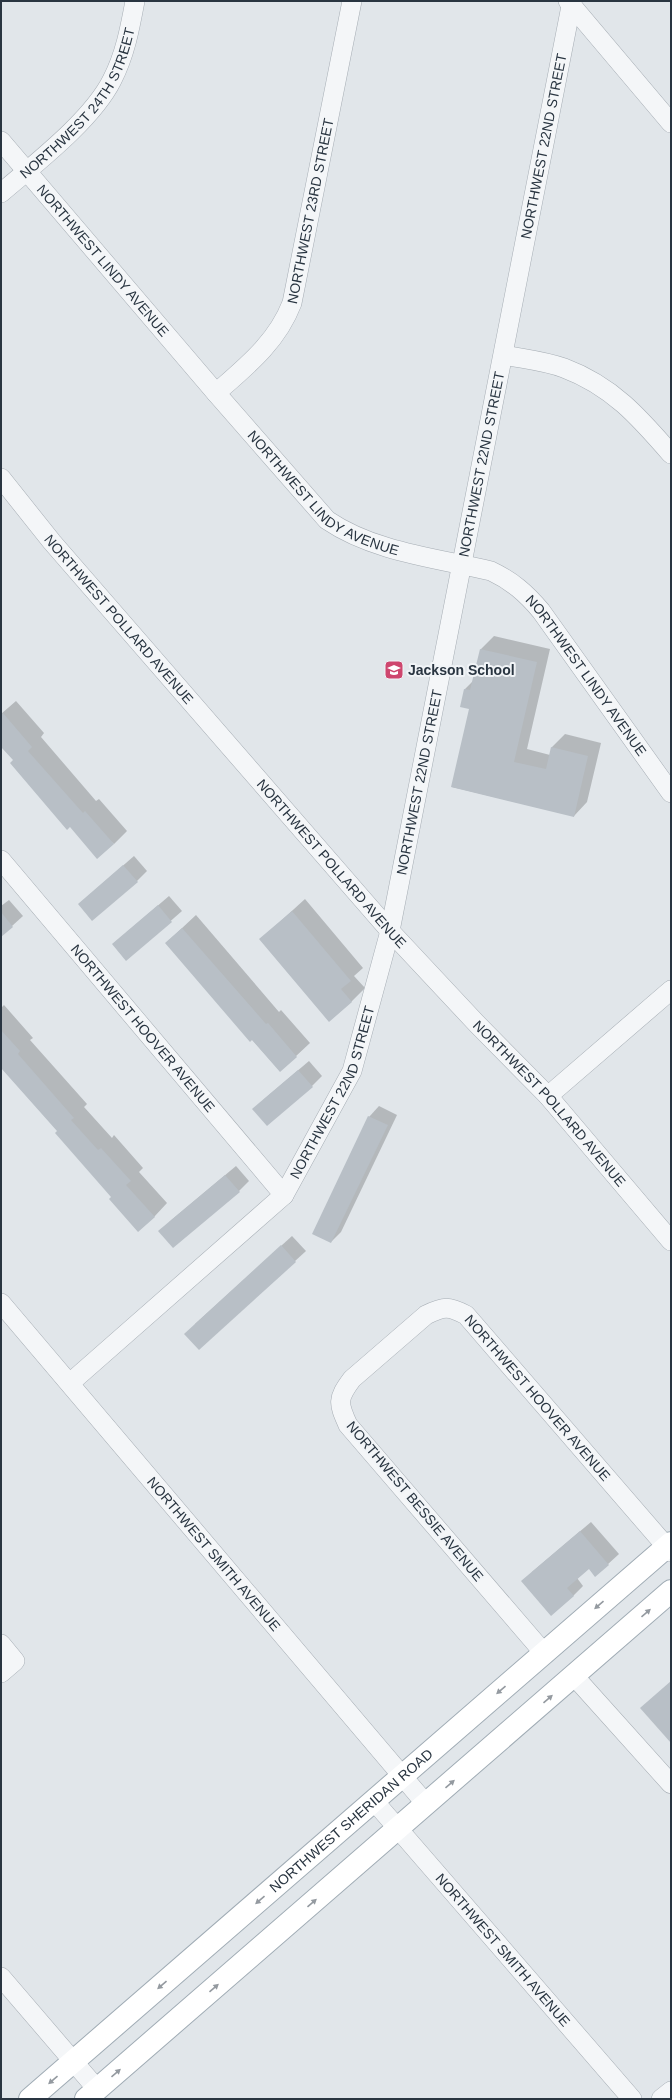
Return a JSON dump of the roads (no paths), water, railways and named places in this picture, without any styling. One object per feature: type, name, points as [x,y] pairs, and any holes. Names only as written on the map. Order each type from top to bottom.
[{"type":"main road","name":"NORTHWEST SHERIDAN ROAD","points":[[30,2099],[544,1653],[669,1547]]},
{"type":"main road","points":[[92,2094],[671,1591]]},
{"type":"street","name":"NORTHWEST 24TH STREET","points":[[1,193],[84,118],[99,101],[112,81],[121,60],[135,1]]},
{"type":"street","name":"NORTHWEST 23RD STREET","points":[[216,393],[266,347],[284,323],[292,303],[352,1]]},
{"type":"street","points":[[570,2],[671,123]]},
{"type":"street","name":"NORTHWEST 22ND STREET","points":[[70,1384],[284,1195],[352,1070],[390,931],[504,355],[570,2]]},
{"type":"street","name":"NORTHWEST LINDY AVENUE","points":[[1,141],[216,393],[327,520],[341,530],[377,545],[491,571],[508,579],[526,594],[541,611],[671,793]]},
{"type":"street","points":[[504,355],[564,368],[600,386],[619,399],[637,415],[671,454]]},
{"type":"street","name":"NORTHWEST POLLARD AVENUE","points":[[1,478],[52,542],[390,931],[477,1024],[548,1096],[671,1241]]},
{"type":"street","name":"NORTHWEST HOOVER AVENUE","points":[[2,864],[284,1195]]},
{"type":"street","points":[[548,1096],[671,990]]},
{"type":"street","name":"NORTHWEST SMITH AVENUE","points":[[1,1303],[426,1804]]},
{"type":"street","name":"NORTHWEST HOOVER AVENUE","points":[[387,1348],[426,1315],[440,1308],[454,1308],[466,1315],[669,1547]]},
{"type":"street","name":"NORTHWEST BESSIE AVENUE","points":[[387,1348],[352,1379],[342,1392],[339,1406],[348,1425],[544,1653]]},
{"type":"street","points":[[1,1644],[15,1661],[1,1673]]},
{"type":"street","points":[[574,1676],[671,1784]]},
{"type":"street","name":"NORTHWEST SMITH AVENUE","points":[[374,1801],[399,1828],[632,2099]]},
{"type":"street","points":[[1,1977],[74,2061],[92,2094]]},
{"type":"street","points":[[661,2099],[671,2091]]},
{"type":"place","name":"Jackson School","points":[[394,670]]}]
